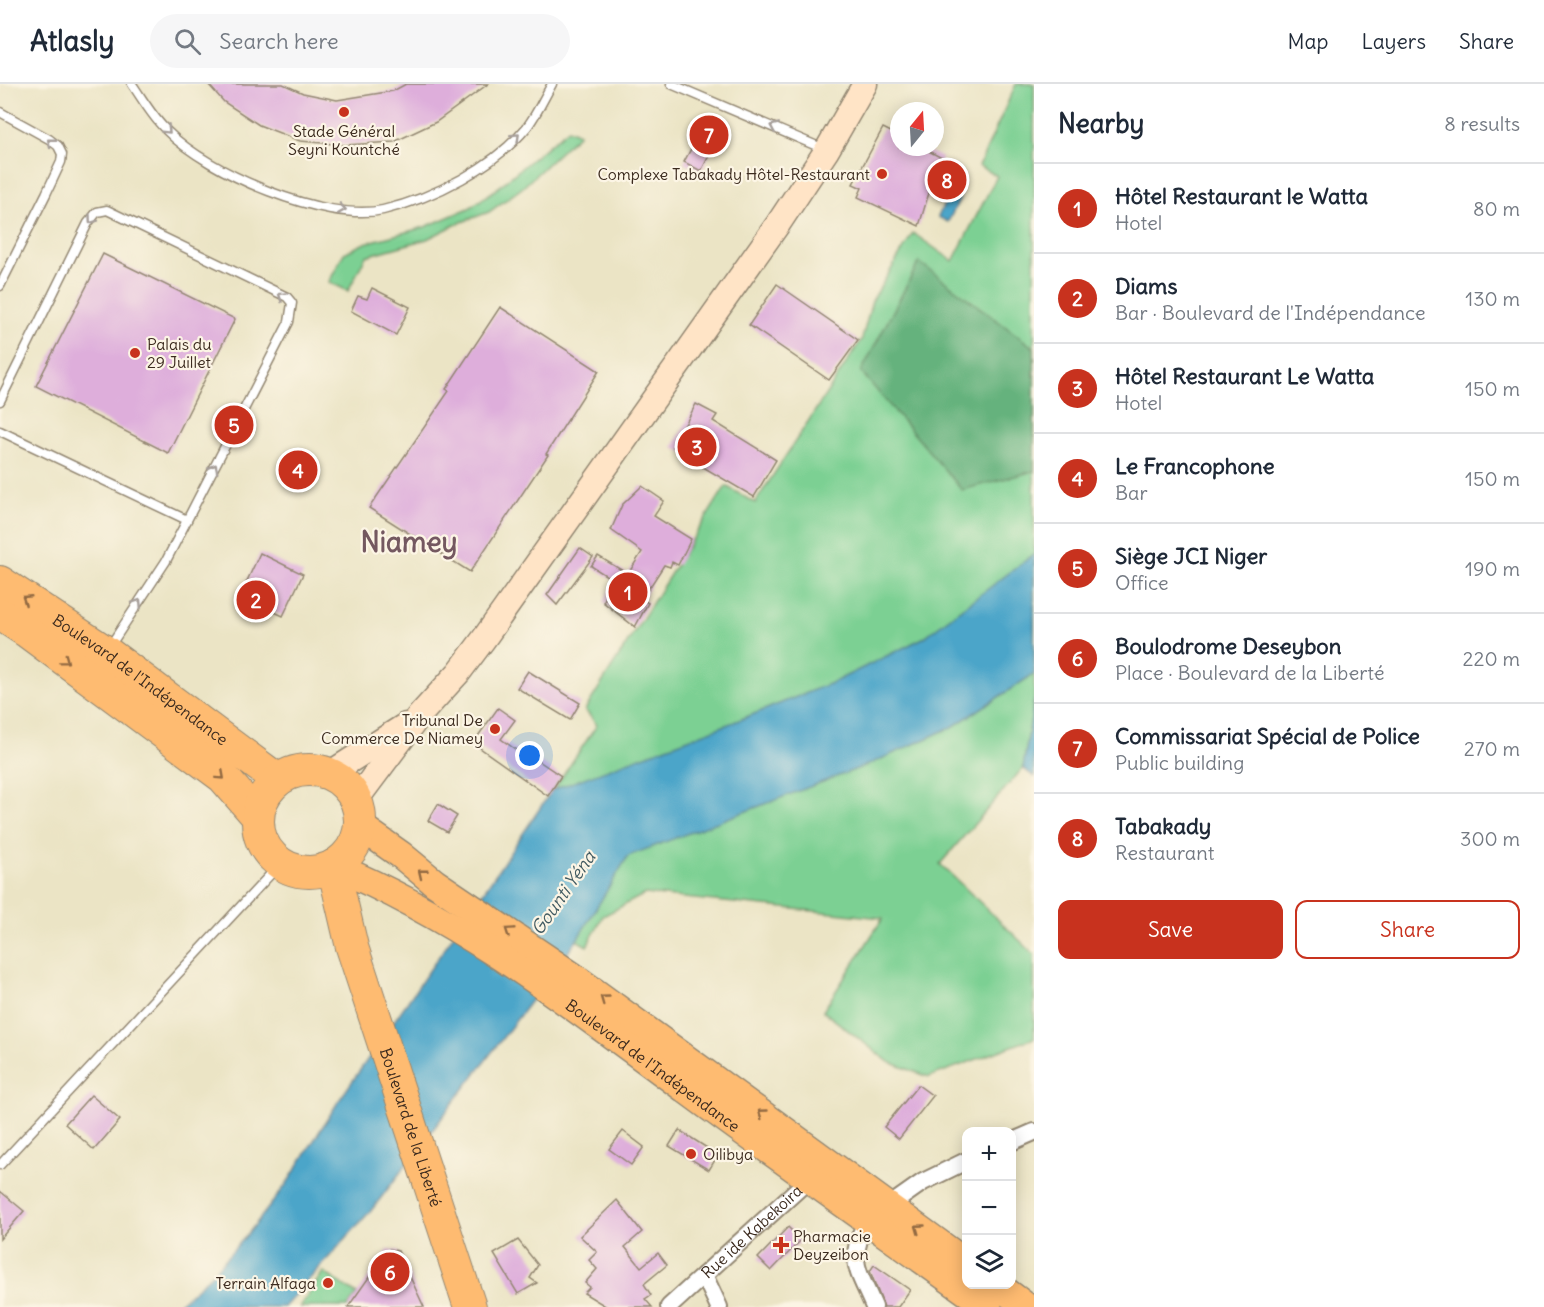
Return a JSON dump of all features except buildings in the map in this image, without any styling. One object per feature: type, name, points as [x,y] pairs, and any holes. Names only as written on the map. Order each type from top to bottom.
[{"type":"highway","name":"Boulevard de l'Indépendance","points":[[0,582],[106,652],[278,780]]},
{"type":"highway","name":"Boulevard de l'Indépendance","points":[[0,614],[223,777],[258,818]]},
{"type":"highway","points":[[302,770],[316,770],[344,784],[358,813],[351,850],[343,859],[307,867],[271,854],[259,831],[258,818],[261,803],[278,780],[302,770]]},
{"type":"highway","name":"Boulevard de la Liberté","points":[[307,867],[352,947],[470,1307]]},
{"type":"main road","name":"Boulevard de l'Indépendance","points":[[358,813],[401,855],[435,883],[463,916]]},
{"type":"main road","name":"Boulevard de l'Indépendance","points":[[307,867],[362,878],[463,916],[566,986],[878,1213],[988,1307]]},
{"type":"main road","name":"Boulevard de l'Indépendance","points":[[566,986],[808,1180],[878,1213],[962,1261]]},
{"type":"main road","points":[[1003,1289],[1027,1307]]},
{"type":"street","points":[[358,813],[418,717],[459,672],[483,640],[764,243],[827,150],[865,84]]},
{"type":"street","points":[[328,774],[418,717]]},
{"type":"street","points":[[1016,1140],[1034,1132]]},
{"type":"street","points":[[874,1307],[855,1259],[857,1241],[878,1213],[923,1182],[962,1163]]},
{"type":"street","name":"Rue ide Kabekoira","points":[[669,1307],[808,1180]]},
{"type":"street","points":[[704,1275],[718,1307]]},
{"type":"lane","points":[[132,84],[167,132],[201,158],[258,188],[305,204],[354,211],[382,210],[461,181],[494,158],[527,127],[552,84]]},
{"type":"lane","points":[[671,84],[827,150]]},
{"type":"lane","points":[[0,112],[49,139],[58,146],[62,154],[61,162],[46,194],[0,286]]},
{"type":"lane","points":[[0,401],[88,223],[97,212],[107,210],[287,297],[292,303],[289,322],[166,561],[106,652]]},
{"type":"lane","points":[[0,431],[187,520]]},
{"type":"lane","points":[[0,1165],[307,867]]},
{"type":"green space","points":[[1016,84],[1034,84],[1034,699],[1023,768],[940,864],[1034,954],[1034,1038],[929,1077],[889,1062],[823,1011],[883,918],[645,894],[603,916],[587,946],[486,890],[597,725],[585,710],[726,486],[755,503],[862,339],[872,301],[913,233],[953,261],[997,176],[979,166]]},
{"type":"green space","points":[[568,129],[579,134],[522,188],[489,212],[459,223],[427,239],[366,256],[348,291],[329,282],[344,253],[365,243],[425,227],[469,208],[495,190]]},
{"type":"green space","points":[[919,262],[1034,348],[1034,471],[962,490],[861,372]]},
{"type":"green space","name":"Terrain Alfaga","points":[[323,1272],[357,1294],[348,1307],[300,1307]]},
{"type":"water","points":[[949,194],[960,198],[948,222],[938,217]]},
{"type":"water","name":"Gounti Yéna","points":[[1034,554],[1034,674],[954,726],[870,764],[628,856],[575,943],[374,1207],[284,1307],[175,1307],[209,1277],[251,1230],[286,1185],[338,1102],[552,790],[836,681],[923,638]]},
{"type":"water","points":[[1034,699],[1034,777],[1023,768]]},
{"type":"place","name":"Stade Général Seyni Kountché","points":[[344,112]]},
{"type":"place","name":"Commissariat Spécial de Police","points":[[709,135]]},
{"type":"place","name":"Complexe Tabakady Hôtel-Restaurant","points":[[882,174]]},
{"type":"place","name":"Tabakady","points":[[947,180]]},
{"type":"place","name":"Palais du 29 Juillet","points":[[135,353]]},
{"type":"place","name":"Siège JCI Niger","points":[[234,425]]},
{"type":"place","name":"Hôtel Restaurant Le Watta","points":[[697,447]]},
{"type":"place","name":"Le Francophone","points":[[298,470]]},
{"type":"place","name":"Hôtel Restaurant le Watta","points":[[628,592]]},
{"type":"place","name":"Diams","points":[[256,600]]},
{"type":"place","name":"Tribunal De Commerce De Niamey","points":[[495,729]]},
{"type":"place","name":"Oilibya","points":[[691,1154]]},
{"type":"place","name":"Pharmacie Deyzeibon","points":[[781,1245]]},
{"type":"place","name":"Boulodrome Deseybon","points":[[390,1272]]},
{"type":"place","name":"Terrain Alfaga","points":[[328,1283]]},
{"type":"district","name":"Niamey","points":[[409,542]]}]
